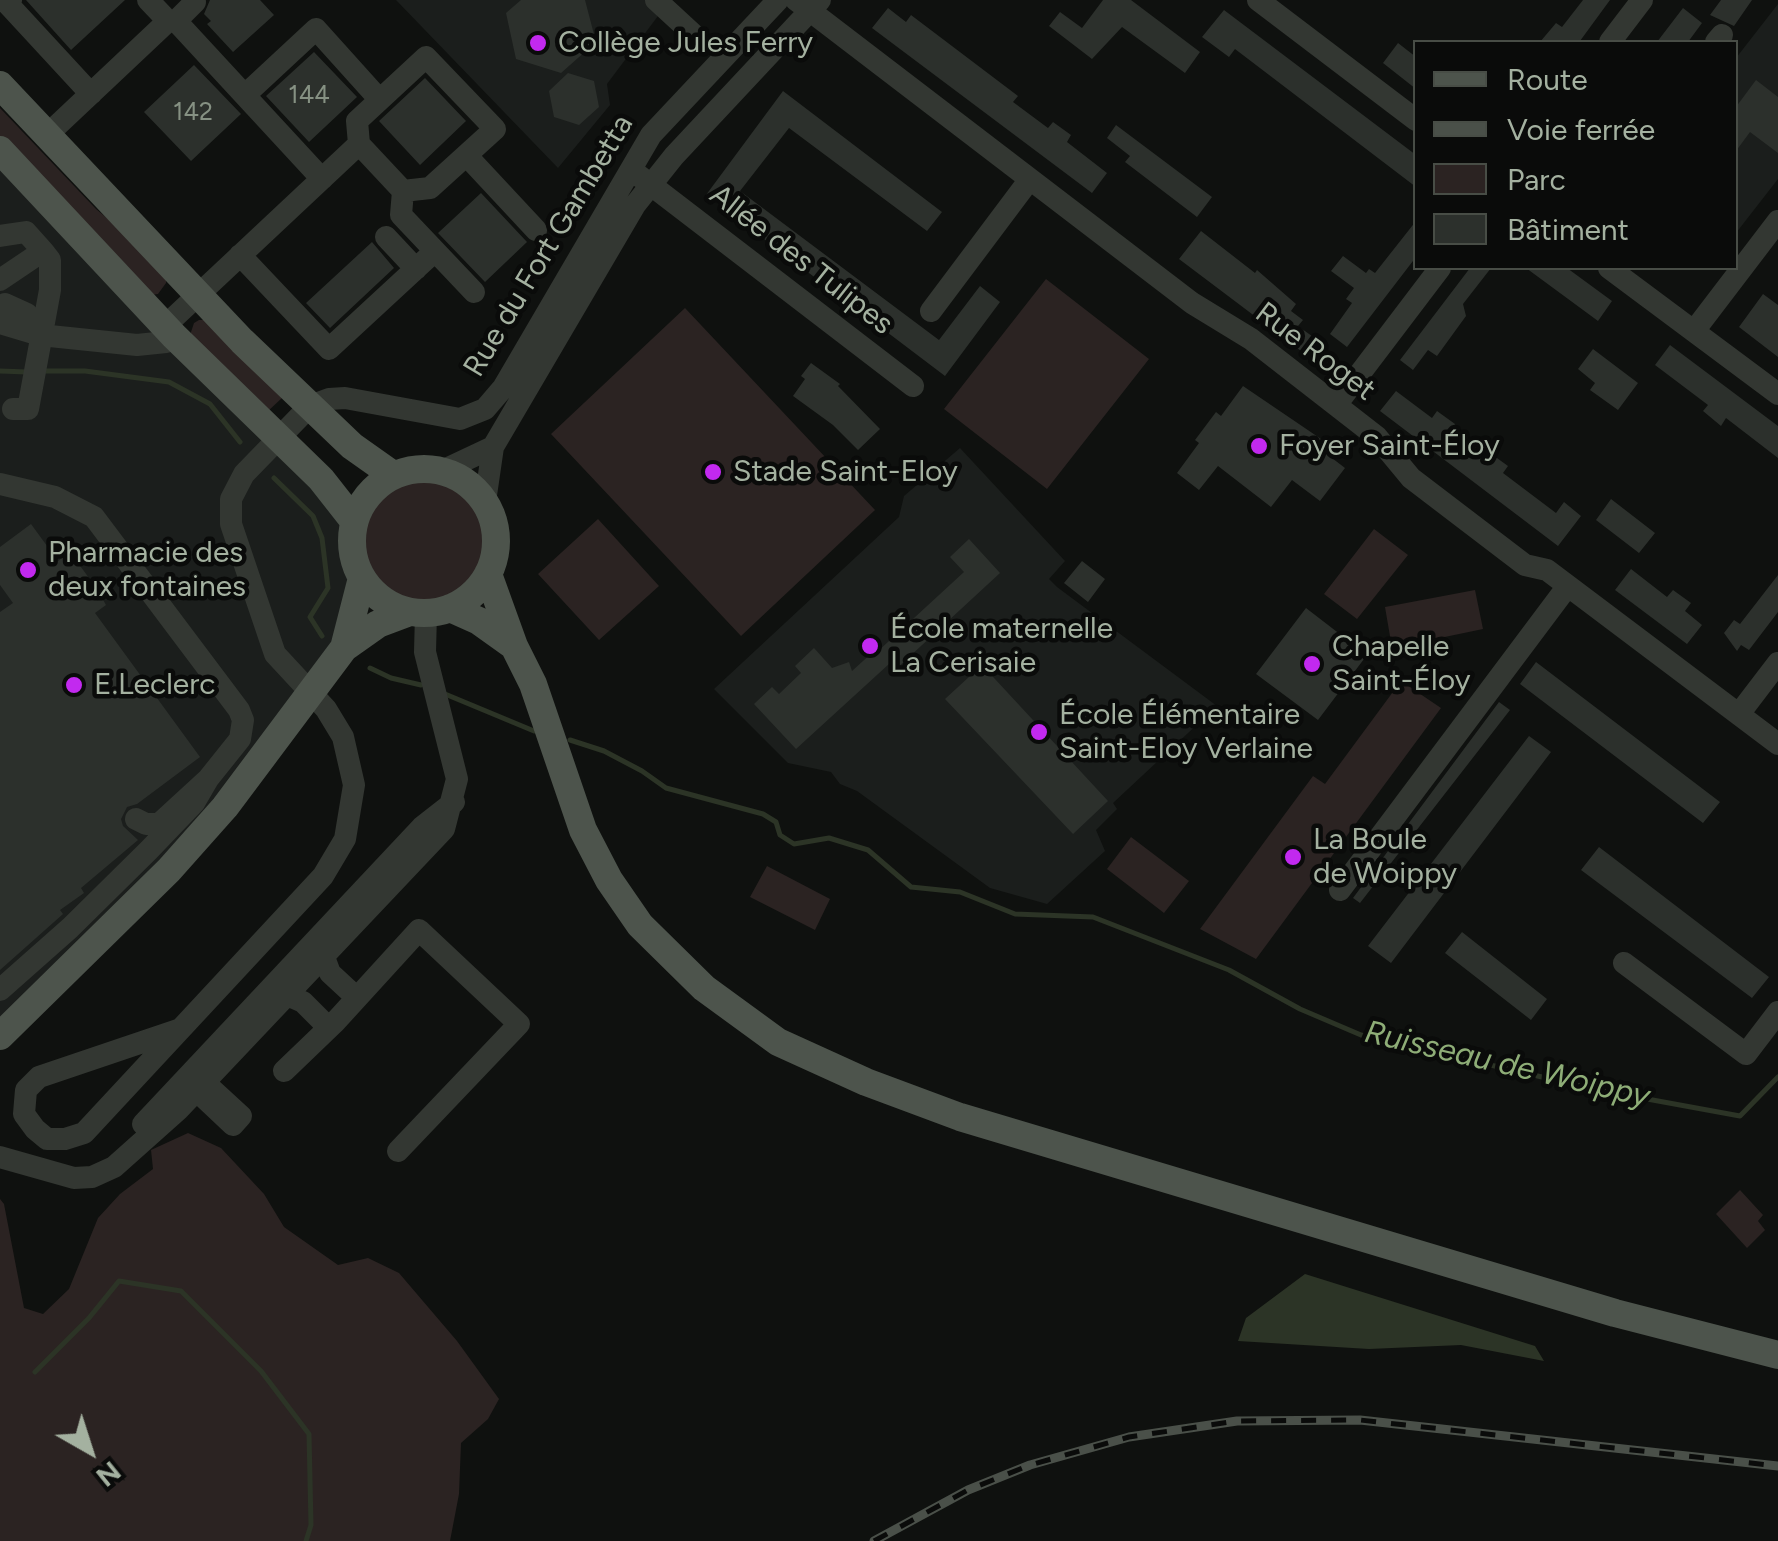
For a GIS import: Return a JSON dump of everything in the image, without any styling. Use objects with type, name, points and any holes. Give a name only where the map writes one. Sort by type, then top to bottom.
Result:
[{"type":"main road","points":[[0,85],[198,295],[352,446],[393,475]]},
{"type":"main road","points":[[0,150],[169,330],[321,479],[354,521]]},
{"type":"main road","points":[[344,648],[378,624],[429,611],[466,600],[488,574],[496,538],[485,502],[459,478],[442,471],[418,469],[393,475],[361,505],[354,521],[352,552],[362,578],[382,600],[429,611],[480,621],[514,646]]},
{"type":"main road","points":[[488,574],[514,646],[533,684],[583,830],[608,880],[640,925],[704,988],[778,1042],[866,1082],[960,1117],[1615,1314],[1778,1355]]},
{"type":"main road","points":[[0,1036],[169,870],[225,807],[344,648],[362,578]]},
{"type":"street","points":[[11,0],[7,3],[91,94]]},
{"type":"street","points":[[148,0],[245,95],[322,179]]},
{"type":"street","points":[[656,0],[693,34]]},
{"type":"street","name":"Rue du Fort Gambetta","points":[[310,406],[345,398],[460,419],[485,410],[503,388],[651,135],[778,0]]},
{"type":"street","points":[[1258,0],[1413,118]]},
{"type":"street","points":[[1612,40],[1642,0]]},
{"type":"street","points":[[47,135],[195,2]]},
{"type":"street","name":"Rue du Fort Gambetta","points":[[485,502],[493,447],[651,183],[808,4]]},
{"type":"street","name":"Rue Roget","points":[[808,4],[1192,303],[1251,339],[1377,437],[1411,478],[1525,564],[1547,570],[1778,744]]},
{"type":"street","points":[[245,95],[316,29],[379,100]]},
{"type":"street","points":[[403,191],[430,188],[496,129],[426,57],[357,120],[359,144],[403,191],[401,215],[474,292]]},
{"type":"street","points":[[0,323],[40,340],[137,345],[166,342],[169,330],[198,295],[359,144]]},
{"type":"street","points":[[467,156],[536,230]]},
{"type":"street","name":"Allée des Tulipes","points":[[630,168],[913,386]]},
{"type":"street","points":[[931,311],[1030,179]]},
{"type":"street","points":[[1694,331],[1778,221]]},
{"type":"street","points":[[0,236],[26,232],[50,260],[50,290],[40,340],[21,403]]},
{"type":"street","points":[[386,238],[416,269]]},
{"type":"street","points":[[0,280],[43,251]]},
{"type":"street","points":[[240,255],[329,348],[435,251]]},
{"type":"street","points":[[1336,405],[1438,270]]},
{"type":"street","points":[[1612,270],[1778,394]]},
{"type":"street","points":[[0,306],[6,304],[27,314],[40,340]]},
{"type":"street","points":[[178,1030],[40,1077],[26,1090],[24,1114],[34,1130],[47,1139],[84,1133],[322,876],[346,839],[354,784],[343,738],[326,709],[274,654],[231,524],[231,499],[244,474],[310,406]]},
{"type":"street","points":[[442,471],[493,447]]},
{"type":"street","points":[[0,484],[55,497],[94,516],[244,720],[240,738],[194,803],[70,928],[0,990]]},
{"type":"street","points":[[1340,890],[1567,587]]},
{"type":"street","points":[[0,1158],[74,1178],[92,1177],[114,1167],[200,1086],[444,829],[457,779],[424,652],[429,611]]},
{"type":"street","points":[[1739,714],[1778,663]]},
{"type":"street","points":[[136,819],[160,824],[208,779]]},
{"type":"street","points":[[92,1177],[422,827],[454,802]]},
{"type":"street","points":[[291,1064],[419,930],[519,1024],[398,1151]]},
{"type":"street","points":[[324,957],[330,973],[357,998]]},
{"type":"street","points":[[1624,963],[1746,1054],[1778,1012]]},
{"type":"street","points":[[287,995],[303,1002],[328,1027]]},
{"type":"street","points":[[200,1086],[237,1120]]},
{"type":"shaded area","name":"Collège Jules Ferry","points":[[396,0],[670,0],[607,84],[610,105],[558,168]]},
{"type":"shaded area","points":[[1778,4],[1778,179],[1738,230],[1738,55]]},
{"type":"shaded area","points":[[0,150],[354,521],[352,551],[362,578],[312,695],[0,1036]]},
{"type":"shaded area","points":[[960,448],[1065,561],[1049,579],[1217,706],[1113,803],[1117,809],[1096,830],[1105,851],[1047,904],[990,888],[857,791],[840,784],[831,772],[788,763],[714,689],[899,517],[904,496]]},
{"type":"shaded area","points":[[1305,1274],[1535,1346],[1544,1361],[1461,1345],[1369,1349],[1238,1341],[1246,1318]]},
{"type":"green space","points":[[0,108],[166,276],[158,294],[151,295],[0,137]]},
{"type":"green space","points":[[1046,279],[1149,359],[1047,489],[944,409]]},
{"type":"green space","name":"Stade Saint-Eloy","points":[[685,308],[875,510],[741,636],[551,434]]},
{"type":"green space","points":[[199,320],[206,320],[283,397],[266,413],[190,335]]},
{"type":"green space","points":[[424,480],[447,484],[467,497],[480,517],[484,540],[480,563],[467,583],[447,596],[424,600],[401,596],[381,583],[368,563],[364,540],[368,517],[381,497],[401,484]]},
{"type":"green space","points":[[598,519],[659,586],[599,640],[538,574]]},
{"type":"green space","points":[[1374,529],[1408,555],[1357,619],[1324,594]]},
{"type":"green space","points":[[1475,590],[1483,629],[1392,648],[1385,607]]},
{"type":"green space","name":"La Boule de Woippy","points":[[1401,681],[1441,708],[1256,959],[1200,929],[1313,776],[1325,784]]},
{"type":"green space","points":[[1131,837],[1189,881],[1164,913],[1107,869]]},
{"type":"green space","points":[[767,866],[830,899],[815,930],[750,897]]},
{"type":"green space","points":[[188,1133],[221,1148],[264,1194],[284,1227],[338,1265],[368,1258],[399,1273],[457,1341],[499,1399],[488,1419],[461,1443],[459,1494],[450,1541],[0,1541],[0,1199],[24,1308],[43,1314],[69,1289],[98,1218],[120,1194],[153,1169],[151,1150]]},
{"type":"green space","points":[[1740,1190],[1763,1215],[1758,1221],[1765,1230],[1747,1248],[1716,1214]]},
{"type":"building","points":[[26,0],[125,0],[71,50]]},
{"type":"building","points":[[210,0],[260,0],[274,15],[233,52],[207,24],[211,21],[204,14]]},
{"type":"building","points":[[521,0],[585,0],[596,42],[561,73],[516,59],[506,13]]},
{"type":"building","points":[[1103,0],[1131,0],[1200,52],[1185,73],[1122,27],[1092,59],[1049,26],[1060,12],[1082,28]]},
{"type":"building","points":[[1583,0],[1610,0],[1581,40],[1542,40],[1556,23],[1562,27]]},
{"type":"building","points":[[1721,0],[1752,0],[1734,26],[1710,15]]},
{"type":"building","points":[[888,8],[906,22],[911,15],[1018,96],[1013,102],[1048,128],[1053,122],[1071,135],[1067,142],[1107,173],[1092,193],[872,28]]},
{"type":"building","points":[[1683,8],[1702,23],[1689,40],[1659,40]]},
{"type":"building","points":[[1224,10],[1413,153],[1413,185],[1235,49],[1229,57],[1202,37]]},
{"type":"building","points":[[1398,43],[1413,55],[1413,87],[1383,63]]},
{"type":"building","points":[[314,52],[357,97],[309,142],[266,96]]},
{"type":"building","points":[[194,65],[241,114],[191,161],[144,112]]},
{"type":"building","points":[[568,73],[594,81],[599,107],[579,125],[554,117],[549,91]]},
{"type":"building","points":[[425,78],[466,121],[420,165],[379,121]]},
{"type":"building","points":[[1756,80],[1778,97],[1778,153],[1750,132],[1738,148],[1738,104]]},
{"type":"building","points":[[783,91],[942,212],[927,231],[789,128],[740,191],[939,340],[980,286],[1000,302],[945,376],[706,195]]},
{"type":"building","points":[[1116,125],[1212,197],[1197,217],[1125,162],[1130,156],[1107,138]]},
{"type":"building","points":[[481,193],[527,242],[485,282],[438,233]]},
{"type":"building","points":[[1413,225],[1413,261],[1347,347],[1330,334],[1352,303],[1346,299],[1354,288],[1331,271],[1343,256],[1366,273],[1369,269],[1375,273]]},
{"type":"building","points":[[1201,231],[1255,273],[1257,270],[1296,304],[1291,311],[1303,320],[1298,326],[1316,339],[1305,354],[1179,259]]},
{"type":"building","points":[[372,242],[394,268],[330,328],[306,303]]},
{"type":"building","points":[[1468,270],[1489,270],[1463,304],[1466,316],[1437,356],[1428,350],[1413,370],[1400,360]]},
{"type":"building","points":[[1529,270],[1570,270],[1612,301],[1598,321]]},
{"type":"building","points":[[1763,294],[1778,305],[1778,357],[1739,327]]},
{"type":"building","points":[[1670,345],[1778,426],[1778,458],[1726,418],[1721,426],[1703,411],[1708,405],[1655,365]]},
{"type":"building","points":[[1593,349],[1638,383],[1618,410],[1590,390],[1595,383],[1578,369]]},
{"type":"building","points":[[811,363],[840,384],[880,429],[858,450],[833,425],[793,396]]},
{"type":"building","name":"Foyer Saint-Éloy","points":[[1243,386],[1324,441],[1319,448],[1345,468],[1320,501],[1292,480],[1271,507],[1218,466],[1199,490],[1177,473],[1216,412],[1221,416]]},
{"type":"building","points":[[1396,391],[1432,418],[1437,411],[1455,424],[1450,432],[1485,460],[1490,453],[1508,466],[1503,473],[1556,513],[1564,502],[1581,516],[1558,546],[1380,411]]},
{"type":"building","points":[[1611,499],[1655,533],[1639,553],[1596,520]]},
{"type":"building","name":"E.Leclerc","points":[[31,524],[58,561],[70,552],[97,589],[106,605],[95,613],[200,757],[137,804],[127,807],[121,819],[123,826],[138,840],[81,888],[84,893],[60,910],[63,914],[0,970],[0,612],[13,603],[0,585],[0,547]]},
{"type":"building","points":[[969,539],[1000,573],[895,670],[889,664],[796,749],[754,704],[772,687],[779,694],[801,673],[795,666],[814,648],[832,668],[849,662],[852,671],[876,653],[964,572],[950,557]]},
{"type":"building","points":[[1082,561],[1105,579],[1088,602],[1064,583]]},
{"type":"building","points":[[1631,569],[1667,597],[1673,590],[1691,603],[1685,611],[1702,625],[1687,644],[1615,590]]},
{"type":"building","points":[[1778,575],[1778,612],[1749,650],[1741,645],[1737,651],[1724,633],[1734,620],[1740,624]]},
{"type":"building","name":"Chapelle Saint-Éloy","points":[[1306,608],[1367,655],[1318,720],[1256,674]]},
{"type":"building","points":[[1536,662],[1720,802],[1703,823],[1520,684]]},
{"type":"building","points":[[982,665],[1108,801],[1073,834],[945,699]]},
{"type":"building","points":[[1499,702],[1510,710],[1360,903],[1353,898]]},
{"type":"building","points":[[1529,736],[1551,752],[1391,963],[1368,946]]},
{"type":"building","points":[[1599,847],[1769,977],[1752,998],[1581,870]]},
{"type":"building","points":[[1462,932],[1547,999],[1531,1020],[1445,953]]},
{"type":"waterway","name":"Ruisseau de Woippy","points":[[0,371],[27,372]]},
{"type":"waterway","name":"Ruisseau de Woippy","points":[[43,371],[85,371],[169,382],[210,404],[240,442]]},
{"type":"waterway","name":"Ruisseau de Woippy","points":[[274,478],[313,516],[322,538],[328,588],[310,617],[322,636]]},
{"type":"waterway","name":"Ruisseau de Woippy","points":[[370,668],[421,685]]},
{"type":"waterway","name":"Ruisseau de Woippy","points":[[445,694],[534,731]]},
{"type":"waterway","name":"Ruisseau de Woippy","points":[[570,740],[604,751],[666,788],[763,814],[776,822],[780,835],[794,844],[829,838],[868,850],[911,887],[960,892],[1015,914],[1093,917],[1229,970],[1300,1009],[1361,1035],[1598,1090],[1740,1116],[1778,1077]]},
{"type":"waterway","points":[[35,1372],[89,1318],[119,1281],[181,1291],[261,1371],[309,1434],[311,1525],[306,1541]]},
{"type":"railway","points":[[874,1541],[968,1490],[1030,1465],[1129,1437],[1237,1421],[1360,1420],[1778,1466]]},
{"type":"place","name":"Collège Jules Ferry","points":[[538,43]]},
{"type":"place","name":"Foyer Saint-Éloy","points":[[1259,446]]},
{"type":"place","name":"Stade Saint-Eloy","points":[[713,472]]},
{"type":"place","name":"Pharmacie des deux fontaines","points":[[28,570]]},
{"type":"place","name":"École maternelle La Cerisaie","points":[[870,646]]},
{"type":"place","name":"Chapelle Saint-Éloy","points":[[1312,664]]},
{"type":"place","name":"E.Leclerc","points":[[74,685]]},
{"type":"place","name":"École Élémentaire Saint-Eloy Verlaine","points":[[1039,732]]},
{"type":"place","name":"La Boule de Woippy","points":[[1293,857]]}]
